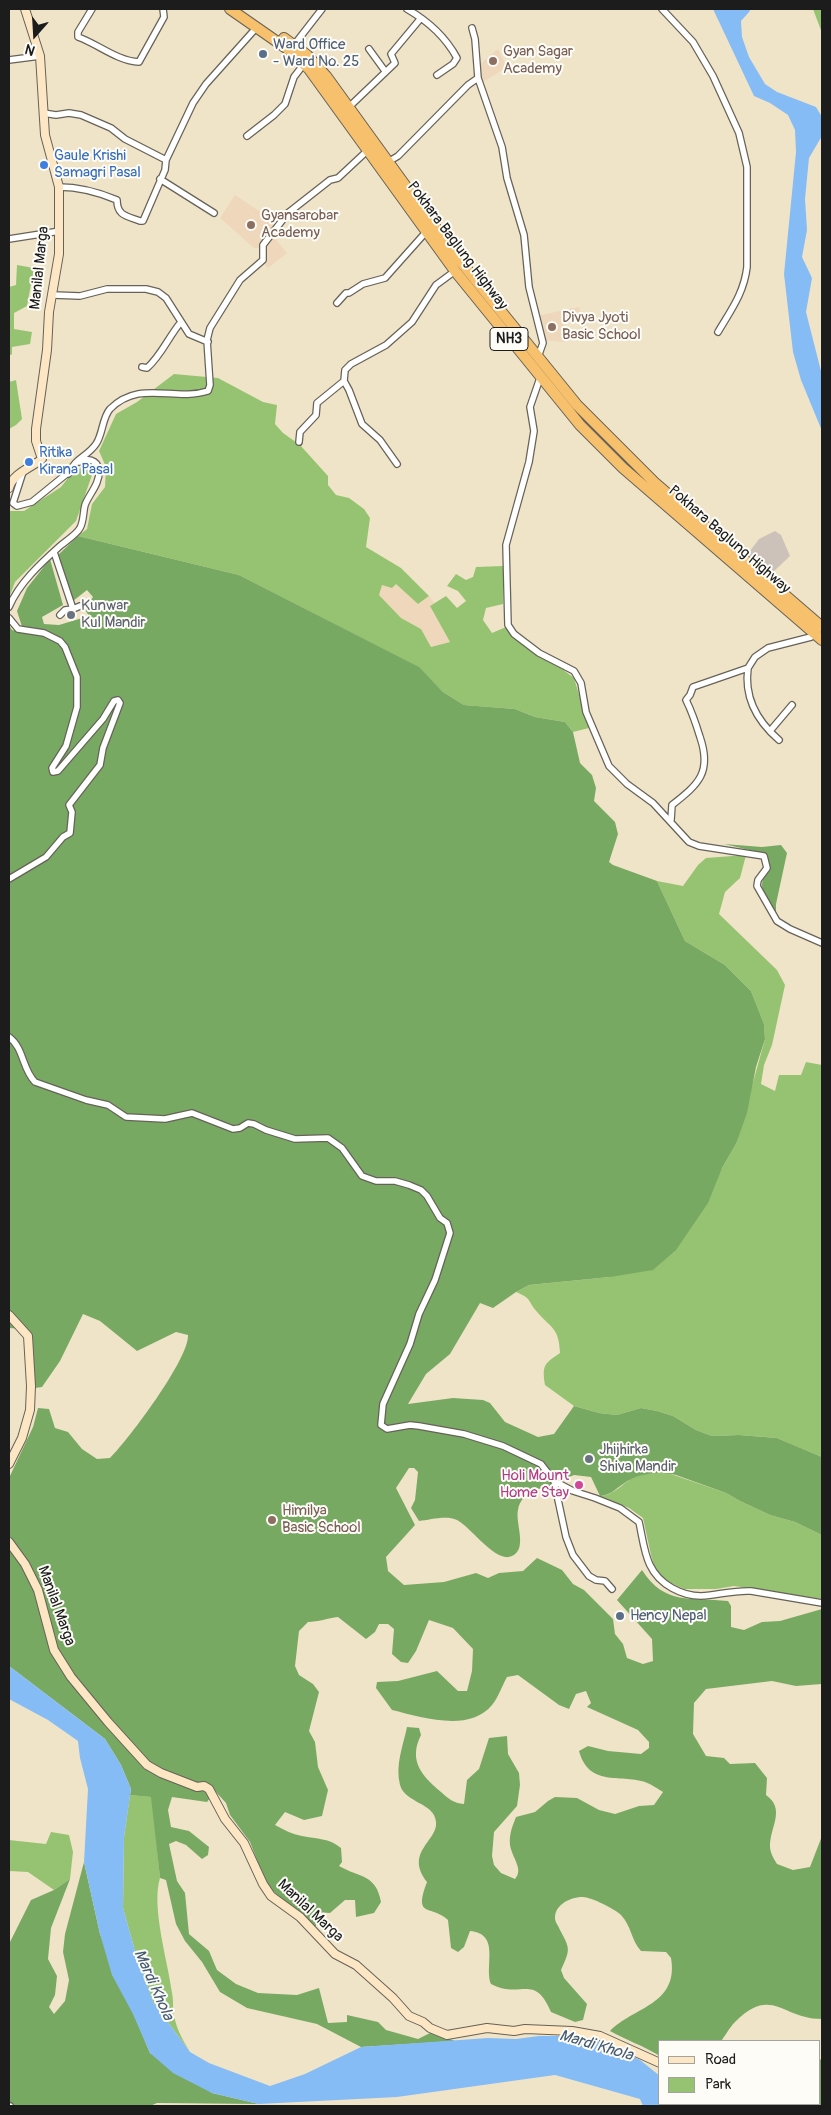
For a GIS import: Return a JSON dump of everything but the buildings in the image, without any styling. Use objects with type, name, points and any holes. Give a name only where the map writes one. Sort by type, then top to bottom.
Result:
[{"type":"highway","name":"Pokhara Baglung Highway","points":[[230,9],[289,50],[304,64],[455,271],[580,425],[610,456],[820,633]]},
{"type":"highway","name":"Pokhara Baglung Highway","points":[[242,9],[294,45],[319,67],[457,257],[577,405],[638,468],[820,633]]},
{"type":"highway","points":[[444,255],[457,257]]},
{"type":"street","name":"Manilal Marga","points":[[9,488],[10,483],[22,472],[42,459],[36,441],[36,429],[47,350],[49,312],[59,254],[60,231],[59,187],[47,147],[40,56],[25,9]]},
{"type":"street","points":[[92,9],[78,32],[78,37],[91,41],[127,61],[140,62],[164,17],[164,9]]},
{"type":"street","points":[[294,45],[322,9]]},
{"type":"street","points":[[408,9],[443,37],[457,58],[453,64],[437,75]]},
{"type":"street","points":[[662,9],[692,42],[712,76],[734,118],[747,167],[747,267],[745,282],[718,332]]},
{"type":"street","points":[[349,107],[395,63],[391,54],[421,18]]},
{"type":"street","points":[[59,187],[79,188],[105,195],[117,200],[116,208],[119,212],[140,222],[145,218],[165,170],[166,160],[193,103],[206,84],[257,27]]},
{"type":"street","points":[[472,28],[475,38],[478,78],[502,147],[507,178],[524,235],[529,287],[543,343],[537,358]]},
{"type":"street","points":[[370,50],[385,71]]},
{"type":"street","points":[[9,60],[40,56]]},
{"type":"street","points":[[247,136],[285,104],[294,77],[304,64]]},
{"type":"street","points":[[388,162],[398,156],[468,85],[478,78]]},
{"type":"street","points":[[43,113],[81,115],[112,128],[125,139],[166,160]]},
{"type":"street","points":[[68,474],[77,460],[96,446],[109,410],[133,394],[158,391],[193,395],[208,391],[210,385],[208,342],[210,328],[240,280],[263,260],[263,245],[288,213],[330,180],[338,178],[368,150]]},
{"type":"street","points":[[160,179],[214,213]]},
{"type":"street","points":[[9,238],[60,231]]},
{"type":"street","points":[[337,303],[346,293],[350,293],[363,284],[385,278],[426,232]]},
{"type":"street","points":[[397,464],[380,440],[362,424],[344,381],[345,370],[351,364],[386,345],[412,322],[436,285],[455,271]]},
{"type":"street","points":[[53,295],[80,296],[106,289],[146,288],[163,295],[189,334],[208,342]]},
{"type":"street","points":[[142,367],[147,368],[153,363],[181,322]]},
{"type":"street","points":[[540,378],[530,407],[534,431],[529,462],[506,545],[508,625],[514,634],[539,652],[574,671],[581,683],[586,712],[609,766],[627,784],[652,802],[689,842],[699,846],[764,856],[767,868],[758,880],[757,886],[777,921],[822,942]]},
{"type":"street","points":[[299,442],[300,432],[316,415],[317,403],[344,381]]},
{"type":"street","points":[[9,607],[12,599],[30,576],[80,528],[85,506],[92,494],[99,471],[97,464],[92,460],[84,459],[32,502],[16,506],[14,497],[22,472]]},
{"type":"street","points":[[54,552],[76,608],[65,610],[60,615]]},
{"type":"street","points":[[9,618],[9,621],[18,629],[44,633],[60,641],[65,647],[77,677],[76,707],[66,746],[52,768],[53,772],[58,771],[103,719],[114,701],[118,700],[120,703],[103,748],[100,765],[69,805],[72,812],[70,833],[63,837],[46,857],[9,879]]},
{"type":"street","points":[[671,821],[672,805],[700,780],[705,763],[704,747],[686,700],[693,687],[748,668],[762,651],[820,633]]},
{"type":"street","points":[[748,668],[746,682],[749,700],[763,724],[779,740]]},
{"type":"street","points":[[770,731],[792,705]]},
{"type":"street","points":[[9,1037],[17,1045],[30,1076],[35,1082],[108,1106],[126,1117],[165,1120],[192,1113],[233,1129],[240,1128],[248,1123],[295,1139],[328,1138],[342,1148],[362,1176],[376,1181],[395,1181],[421,1190],[427,1196],[440,1218],[447,1223],[450,1233],[435,1280],[419,1314],[410,1344],[384,1404],[381,1425],[387,1429],[410,1425],[419,1426],[464,1434],[502,1446],[541,1464],[554,1481],[572,1492],[595,1498],[620,1508],[639,1522],[645,1552],[654,1575],[679,1592],[700,1596],[751,1591],[822,1603]]},
{"type":"street","points":[[9,1315],[28,1336],[31,1386],[30,1410],[22,1438],[9,1464]]},
{"type":"street","points":[[554,1481],[566,1537],[573,1555],[589,1576],[596,1580],[605,1581],[612,1589]]},
{"type":"street","name":"Manilal Marga","points":[[9,1542],[26,1564],[38,1590],[54,1650],[71,1677],[108,1722],[147,1765],[197,1788],[204,1786],[209,1789],[225,1819],[244,1843],[262,1884],[271,1896],[300,1917],[335,1954],[356,1965],[393,1998],[409,2016],[447,2035],[487,2028],[514,2031],[525,2029],[572,2031],[600,2036],[658,2062]]},
{"type":"shaded area","points":[[498,49],[507,67],[483,82],[478,66]]},
{"type":"shaded area","name":"Gyansarobar Academy","points":[[235,195],[274,221],[272,229],[259,248],[254,248],[220,218]]},
{"type":"shaded area","points":[[273,236],[287,253],[268,268],[264,263],[266,258],[265,246]]},
{"type":"shaded area","name":"Divya Jyoti Basic School","points":[[579,307],[581,315],[568,319],[568,322],[564,324],[564,342],[544,340],[537,316]]},
{"type":"shaded area","points":[[775,531],[781,535],[790,556],[770,575],[747,555],[759,539]]},
{"type":"shaded area","points":[[382,584],[396,584],[418,604],[429,596],[434,603],[430,606],[450,642],[431,647],[421,629],[401,618],[379,595]]},
{"type":"green space","points":[[813,9],[822,10],[822,33]]},
{"type":"green space","points":[[17,265],[34,268],[27,306],[14,313],[14,329],[32,332],[30,344],[12,347],[12,354],[9,356],[9,287],[16,285]]},
{"type":"green space","points":[[174,374],[218,378],[263,402],[277,405],[275,424],[283,433],[300,445],[328,476],[328,485],[336,495],[349,498],[364,509],[370,518],[366,547],[401,568],[429,596],[418,604],[396,584],[392,588],[382,585],[379,595],[401,618],[421,629],[431,647],[450,642],[430,606],[446,596],[457,608],[466,601],[458,591],[447,586],[456,574],[466,580],[473,577],[476,567],[503,566],[503,604],[486,608],[483,620],[492,633],[506,627],[516,639],[537,656],[562,669],[574,678],[589,728],[573,732],[565,722],[535,717],[515,709],[464,705],[443,692],[418,667],[239,575],[78,536],[87,529],[92,504],[105,487],[106,467],[99,451],[116,414],[137,402]]},
{"type":"green space","points":[[16,380],[22,419],[9,429],[9,382]]},
{"type":"green space","points":[[88,464],[93,472],[76,521],[15,582],[9,598],[9,511],[24,511],[61,487],[72,473]]},
{"type":"green space","points":[[78,536],[239,575],[419,667],[443,692],[464,705],[515,709],[535,717],[565,722],[573,732],[580,763],[592,775],[596,788],[594,801],[615,822],[618,834],[609,862],[657,881],[685,941],[725,965],[751,991],[764,1024],[765,1039],[756,1067],[747,1113],[736,1144],[722,1168],[708,1203],[676,1250],[653,1270],[610,1277],[529,1285],[493,1308],[480,1303],[450,1354],[426,1374],[408,1404],[453,1398],[483,1400],[490,1403],[505,1422],[538,1437],[554,1434],[574,1406],[599,1413],[617,1415],[641,1408],[673,1416],[696,1430],[712,1436],[739,1435],[777,1438],[822,1457],[822,1535],[795,1522],[770,1515],[726,1493],[676,1475],[656,1473],[642,1475],[629,1480],[610,1493],[600,1496],[591,1477],[574,1475],[564,1479],[560,1491],[532,1488],[525,1496],[518,1510],[519,1548],[517,1553],[506,1557],[491,1550],[457,1520],[443,1518],[419,1521],[411,1508],[415,1500],[418,1472],[414,1468],[409,1468],[396,1488],[415,1525],[386,1557],[388,1571],[404,1585],[444,1582],[476,1573],[488,1578],[499,1573],[523,1571],[537,1558],[562,1570],[573,1584],[584,1590],[613,1619],[615,1634],[623,1644],[627,1658],[643,1664],[653,1661],[652,1639],[617,1600],[642,1570],[651,1582],[670,1595],[691,1599],[728,1601],[731,1606],[731,1627],[744,1630],[762,1622],[780,1621],[822,1609],[822,1684],[796,1686],[772,1681],[706,1689],[694,1703],[693,1734],[706,1756],[724,1758],[730,1764],[755,1763],[767,1778],[766,1795],[772,1800],[776,1812],[770,1846],[771,1853],[777,1864],[793,1870],[810,1867],[822,1836],[822,2019],[808,2018],[768,2005],[759,2006],[748,2011],[735,2022],[722,2040],[658,2040],[658,2055],[610,2031],[661,1995],[668,1986],[672,1974],[671,1958],[666,1952],[641,1951],[621,1915],[603,1904],[583,1897],[564,1902],[558,1909],[555,1918],[568,1949],[561,1970],[564,1978],[587,2004],[583,2020],[575,2022],[551,2012],[539,1993],[532,1990],[511,1990],[491,1984],[489,1977],[490,1952],[485,1938],[480,1933],[470,1931],[464,1947],[458,1952],[451,1948],[448,1920],[423,1906],[423,1894],[427,1882],[421,1872],[420,1855],[435,1829],[436,1822],[431,1811],[408,1796],[400,1785],[398,1770],[407,1727],[419,1728],[421,1735],[416,1753],[419,1767],[423,1774],[449,1799],[464,1804],[467,1780],[479,1769],[489,1738],[507,1736],[508,1754],[519,1773],[520,1785],[517,1806],[494,1832],[492,1856],[494,1865],[501,1873],[515,1879],[518,1867],[511,1850],[510,1841],[516,1817],[535,1812],[555,1797],[577,1798],[599,1810],[615,1814],[639,1806],[654,1805],[663,1792],[645,1782],[597,1775],[584,1762],[579,1751],[588,1746],[608,1751],[641,1754],[649,1748],[649,1742],[638,1730],[587,1707],[591,1703],[586,1691],[576,1694],[569,1709],[559,1705],[518,1675],[507,1677],[492,1705],[482,1714],[471,1719],[444,1721],[392,1710],[376,1688],[377,1682],[398,1681],[437,1671],[458,1691],[467,1691],[472,1671],[473,1649],[453,1628],[429,1620],[416,1651],[408,1663],[401,1662],[392,1654],[394,1629],[388,1624],[379,1624],[375,1632],[366,1639],[338,1617],[308,1622],[299,1631],[295,1666],[299,1675],[313,1684],[319,1692],[309,1731],[315,1742],[318,1767],[328,1790],[322,1816],[304,1820],[285,1812],[275,1825],[295,1834],[327,1841],[341,1848],[342,1862],[339,1866],[371,1881],[379,1893],[381,1902],[374,1913],[356,1917],[355,1900],[345,1900],[330,1913],[316,1912],[316,1930],[305,1918],[267,1886],[250,1842],[230,1815],[226,1803],[215,1791],[207,1802],[172,1797],[168,1810],[171,1827],[189,1831],[209,1847],[208,1855],[202,1859],[186,1845],[176,1841],[169,1844],[177,1881],[185,1893],[189,1934],[209,1951],[217,1970],[236,1984],[258,1993],[297,1995],[319,1988],[328,2023],[347,2022],[347,2015],[378,2022],[386,2030],[418,2039],[432,2032],[455,2041],[361,2047],[317,2024],[247,2008],[220,1992],[202,1962],[185,1941],[176,1924],[166,1880],[160,1878],[151,1797],[130,1795],[131,1789],[121,1765],[105,1739],[9,1666],[9,1478],[33,1427],[38,1408],[49,1409],[55,1428],[68,1432],[82,1449],[97,1459],[110,1458],[143,1417],[169,1379],[186,1346],[188,1335],[176,1332],[137,1351],[100,1321],[83,1314],[60,1361],[42,1387],[35,1388],[31,1334],[23,1329],[9,1328],[9,625],[12,630],[24,633],[17,611],[27,588],[50,559],[63,605],[42,617],[44,624],[59,625],[89,616],[84,608],[93,597],[87,590],[73,601],[57,556]]},
{"type":"green space","points":[[724,844],[762,847],[781,845],[787,853],[776,904],[776,915],[762,888],[762,882],[768,871],[762,853]]},
{"type":"green space","points":[[746,855],[740,878],[725,892],[719,914],[777,970],[785,985],[772,1045],[764,1065],[761,1084],[775,1091],[779,1075],[801,1075],[806,1062],[822,1065],[822,1457],[777,1438],[739,1435],[712,1436],[696,1430],[673,1416],[657,1411],[641,1408],[617,1415],[599,1413],[574,1406],[545,1385],[545,1366],[560,1353],[556,1334],[528,1299],[516,1292],[529,1285],[610,1277],[722,1168],[736,1144],[765,1039],[764,1024],[751,991],[725,965],[685,941],[657,881],[683,886],[698,865],[706,858]]},
{"type":"green space","points":[[668,1473],[726,1493],[770,1515],[795,1522],[822,1535],[822,1599],[734,1586],[716,1589],[684,1589],[671,1583],[656,1572],[643,1518],[629,1508],[600,1496],[614,1491],[639,1475]]},
{"type":"green space","points":[[130,1795],[152,1797],[160,1878],[158,1904],[161,1935],[173,1996],[174,2017],[179,2033],[190,2052],[153,2002],[135,1951],[123,1908],[124,1837]]},
{"type":"green space","points":[[51,1832],[69,1835],[73,1852],[70,1879],[54,1890],[28,1872],[9,1871],[9,1840],[46,1844]]},
{"type":"green space","points":[[84,1862],[100,1934],[150,2053],[212,2093],[259,2104],[157,2103],[150,2106],[12,2106],[9,2104],[9,1944],[31,1900],[54,1890],[70,1879],[51,1928],[48,1959],[57,1976],[55,1995],[49,2007],[54,2014],[65,2001],[69,1980],[63,1952],[65,1934]]},
{"type":"green space","points":[[821,2059],[822,2106],[721,2106],[821,2105]]},
{"type":"water","points":[[713,9],[749,9],[750,11],[741,21],[742,37],[749,57],[765,84],[777,92],[816,107],[822,117],[822,136],[809,158],[805,199],[807,230],[802,257],[812,278],[806,312],[822,375],[822,431],[801,380],[793,352],[784,274],[796,152],[795,130],[788,115],[770,103],[754,96]]},
{"type":"water","name":"Mardi Khola","points":[[9,1666],[105,1739],[121,1765],[131,1789],[124,1837],[123,1908],[135,1951],[153,2002],[190,2052],[209,2063],[270,2086],[305,2074],[361,2047],[488,2038],[516,2039],[539,2036],[579,2036],[601,2040],[640,2060],[658,2074],[658,2105],[678,2106],[643,2106],[640,2099],[555,2075],[397,2097],[259,2104],[212,2093],[173,2073],[150,2053],[133,2014],[112,1975],[100,1934],[84,1862],[88,1789],[80,1758],[78,1741],[48,1720],[9,1699]]},
{"type":"place","name":"Ward Office - Ward No. 25","points":[[263,54]]},
{"type":"place","name":"Gyan Sagar Academy","points":[[493,61]]},
{"type":"place","name":"Gaule Krishi Samagri Pasal","points":[[44,165]]},
{"type":"place","name":"Gyansarobar Academy","points":[[251,225]]},
{"type":"place","name":"Divya Jyoti Basic School","points":[[552,327]]},
{"type":"place","name":"Ritika Kirana Pasal","points":[[29,462]]},
{"type":"place","name":"Kunwar Kul Mandir","points":[[71,615]]},
{"type":"place","name":"Jhijhirka Shiva Mandir","points":[[589,1459]]},
{"type":"place","name":"Holi Mount Home Stay","points":[[579,1485]]},
{"type":"place","name":"Himilya Basic School","points":[[272,1520]]},
{"type":"place","name":"Hency Nepal","points":[[620,1616]]}]
